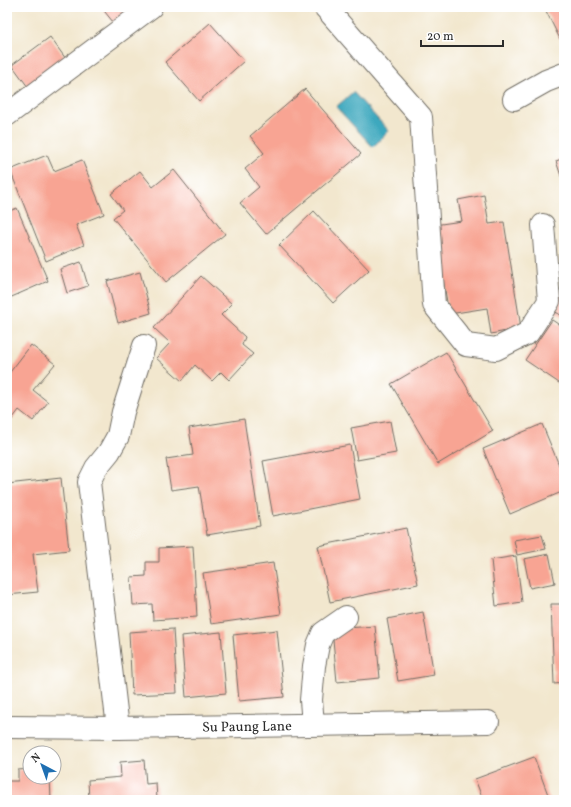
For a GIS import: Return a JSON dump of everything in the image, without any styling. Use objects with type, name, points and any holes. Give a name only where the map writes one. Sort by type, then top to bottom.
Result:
[{"type":"street","points":[[7,114],[151,7]]},
{"type":"street","points":[[325,7],[421,117],[434,305],[466,345],[496,350],[528,333],[550,301],[543,225]]},
{"type":"street","points":[[514,99],[546,81],[564,74]]},
{"type":"street","points":[[118,728],[89,482],[96,468],[109,452],[118,436],[123,412],[144,346]]},
{"type":"street","points":[[313,724],[311,700],[314,666],[318,645],[323,633],[346,616]]},
{"type":"street","name":"Su Paung Lane","points":[[7,727],[118,728],[488,722]]},
{"type":"water","points":[[353,92],[389,131],[373,147],[336,107]]},
{"type":"building","points":[[101,7],[133,7],[113,22]]},
{"type":"building","points":[[544,7],[564,7],[564,37],[560,39]]},
{"type":"building","points":[[210,23],[244,61],[199,101],[165,62]]},
{"type":"building","points":[[50,37],[66,59],[28,87],[12,65]]},
{"type":"building","points":[[305,89],[361,154],[266,234],[240,203],[259,187],[245,169],[264,153],[250,136]]},
{"type":"building","points":[[47,155],[54,171],[82,160],[104,214],[76,225],[84,245],[46,261],[10,170]]},
{"type":"building","points":[[564,158],[564,185],[556,161]]},
{"type":"building","points":[[174,170],[225,234],[166,282],[113,218],[123,210],[111,194],[140,171],[153,187]]},
{"type":"building","points":[[484,195],[489,224],[504,222],[521,328],[491,334],[487,308],[449,314],[434,225],[462,221],[458,200]]},
{"type":"building","points":[[17,208],[48,281],[7,299],[7,212]]},
{"type":"building","points":[[314,211],[369,270],[333,303],[279,245]]},
{"type":"building","points":[[81,262],[88,286],[67,293],[60,269]]},
{"type":"building","points":[[140,272],[151,313],[118,323],[107,281]]},
{"type":"building","points":[[201,276],[232,304],[221,315],[245,337],[242,345],[253,354],[229,380],[221,372],[212,381],[195,365],[182,381],[156,358],[170,343],[154,328]]},
{"type":"building","points":[[564,284],[564,317],[549,308]]},
{"type":"building","points":[[552,320],[564,328],[564,381],[562,385],[525,360]]},
{"type":"building","points":[[31,345],[55,364],[33,390],[48,402],[33,421],[19,410],[7,426],[7,376]]},
{"type":"building","points":[[446,352],[493,431],[438,464],[391,384]]},
{"type":"building","points":[[244,419],[260,526],[207,535],[199,486],[171,490],[166,459],[193,455],[189,428]]},
{"type":"building","points":[[390,421],[396,453],[357,460],[351,428]]},
{"type":"building","points":[[542,424],[564,477],[564,491],[510,514],[483,449]]},
{"type":"building","points":[[350,445],[360,499],[273,516],[263,461]]},
{"type":"building","points":[[61,478],[69,550],[33,554],[38,592],[7,595],[7,484]]},
{"type":"building","points":[[406,528],[418,584],[330,602],[318,546]]},
{"type":"building","points":[[542,535],[546,549],[517,555],[514,540]]},
{"type":"building","points":[[193,546],[197,617],[153,620],[152,604],[133,605],[131,577],[146,576],[146,562],[159,562],[159,548]]},
{"type":"building","points":[[549,554],[555,583],[530,588],[524,559]]},
{"type":"building","points":[[516,556],[522,602],[496,606],[491,560]]},
{"type":"building","points":[[273,563],[281,614],[211,624],[203,573]]},
{"type":"building","points":[[551,604],[564,604],[564,683],[554,684]]},
{"type":"building","points":[[423,612],[434,675],[398,681],[387,619]]},
{"type":"building","points":[[375,626],[380,678],[337,682],[332,629]]},
{"type":"building","points":[[173,629],[177,693],[132,695],[129,632]]},
{"type":"building","points":[[277,630],[284,697],[239,701],[233,635]]},
{"type":"building","points":[[221,632],[226,693],[186,697],[181,636]]},
{"type":"building","points":[[534,757],[550,800],[483,800],[475,779]]},
{"type":"building","points":[[144,760],[146,784],[156,783],[157,800],[89,800],[88,780],[121,777],[120,762]]},
{"type":"building","points":[[18,770],[22,770],[22,785],[50,785],[51,800],[7,800],[7,781],[18,781]]}]
